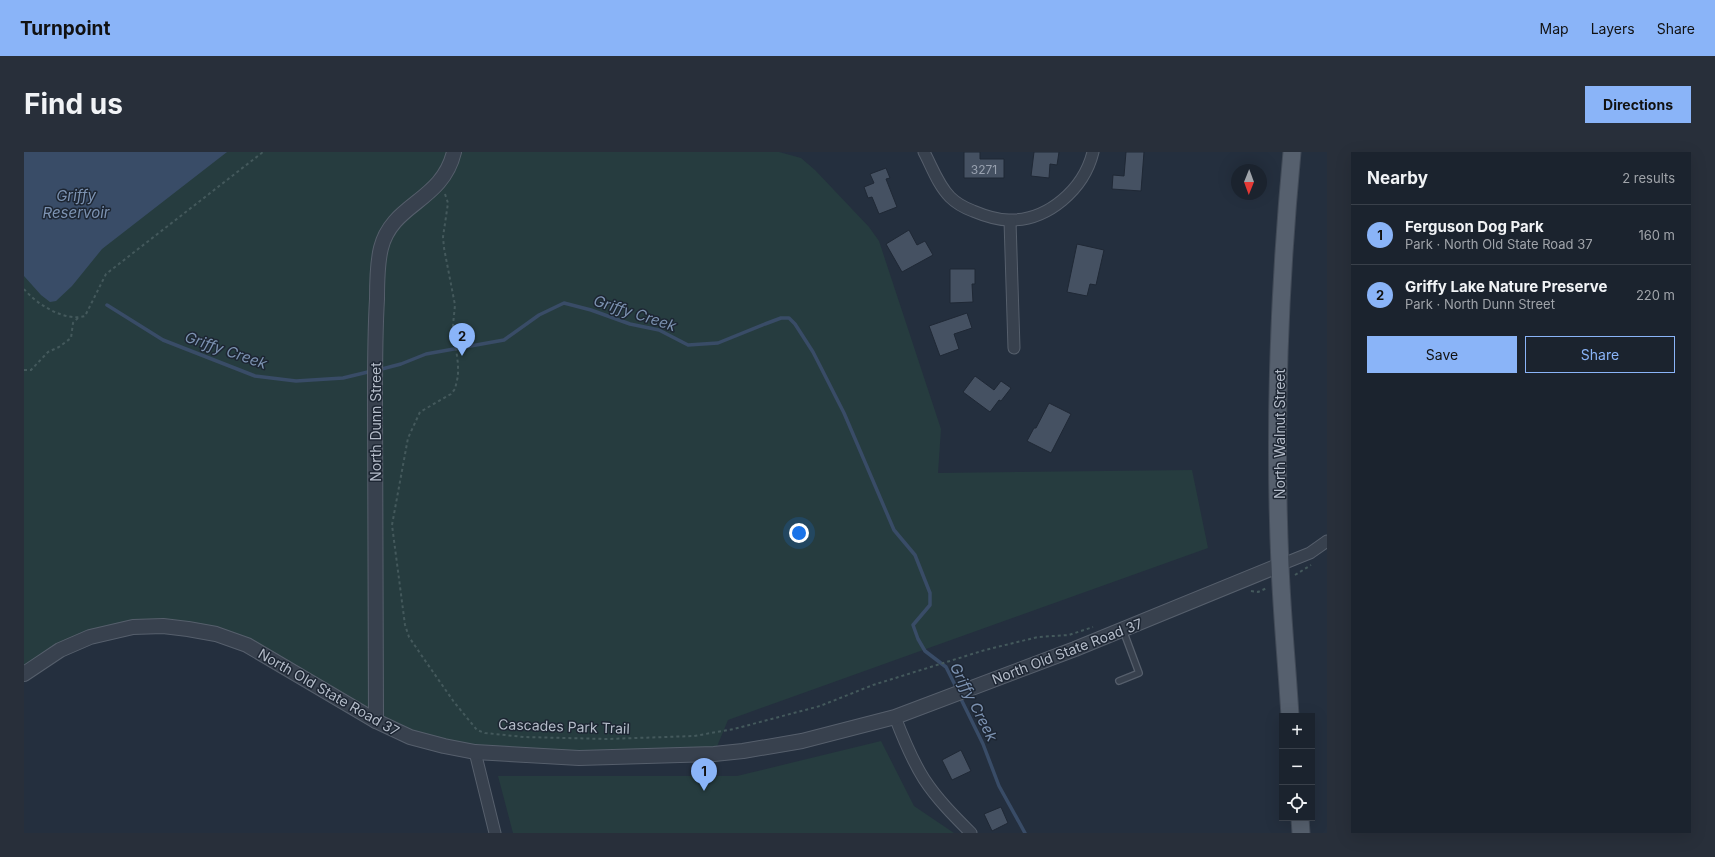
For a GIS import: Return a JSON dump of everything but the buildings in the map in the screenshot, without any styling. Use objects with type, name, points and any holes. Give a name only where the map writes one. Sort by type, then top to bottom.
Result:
[{"type":"main road","name":"North Walnut Street","points":[[1290,713],[1280,565],[1277,437],[1280,326],[1286,213],[1292,152]]},
{"type":"main road","points":[[1300,821],[1301,833]]},
{"type":"street","name":"North Dunn Street","points":[[376,721],[374,552],[375,367],[378,269],[386,231],[392,223],[437,185],[446,174],[454,152]]},
{"type":"street","points":[[924,152],[944,190],[957,203],[994,219],[1010,220],[1040,214],[1063,199],[1086,172],[1093,152]]},
{"type":"street","points":[[1010,220],[1014,348]]},
{"type":"street","name":"North Old State Road 37","points":[[24,674],[60,650],[90,637],[133,627],[163,626],[216,634],[247,645],[376,721],[410,737],[474,752],[579,758],[714,754],[750,750],[808,740],[895,717],[1123,629],[1310,553],[1327,541]]},
{"type":"street","points":[[895,717],[923,778],[940,800],[971,833]]},
{"type":"street","points":[[474,752],[495,833]]},
{"type":"lane","points":[[1119,681],[1139,673],[1123,629]]},
{"type":"path","points":[[24,289],[31,298],[53,312],[78,318],[84,316],[106,274],[263,152]]},
{"type":"path","name":"Cascades Park Trail","points":[[437,185],[447,198],[448,203],[443,237],[455,305],[453,325],[458,376],[455,389],[446,398],[420,412],[408,438],[392,525],[405,625],[409,637],[454,702],[476,730],[499,735],[563,739],[694,736],[734,729],[787,716],[820,706],[873,685],[951,661]]},
{"type":"path","points":[[24,370],[31,370],[48,352],[59,347],[71,338],[74,324],[78,318]]},
{"type":"green space","points":[[24,152],[779,152],[801,158],[815,170],[869,227],[879,241],[941,429],[938,473],[1192,470],[1208,548],[728,720],[713,756],[475,752],[410,737],[247,645],[188,629],[108,632],[24,674]]},
{"type":"green space","points":[[881,741],[914,806],[954,833],[513,833],[498,776],[737,776]]},
{"type":"water","name":"Griffy Reservoir","points":[[24,152],[227,152],[102,249],[72,286],[56,301],[50,302],[41,295],[24,276]]},
{"type":"waterway","name":"Griffy Creek","points":[[378,370],[401,364],[426,354],[504,340],[539,315],[564,303],[591,310],[630,324],[659,330],[688,345],[718,343],[781,318],[789,318],[795,324],[813,352],[844,413],[894,530],[915,555],[930,593],[930,605],[913,625],[918,639],[925,651],[946,667],[958,691]]},
{"type":"waterway","name":"Griffy Creek","points":[[107,305],[163,340],[255,376],[296,381],[343,378],[372,371]]},
{"type":"waterway","name":"Griffy Creek","points":[[960,697],[983,744],[999,786],[1025,833]]},
{"type":"place","name":"Griffy Lake Nature Preserve","points":[[462,356]]},
{"type":"place","name":"Ferguson Dog Park","points":[[704,791]]}]
